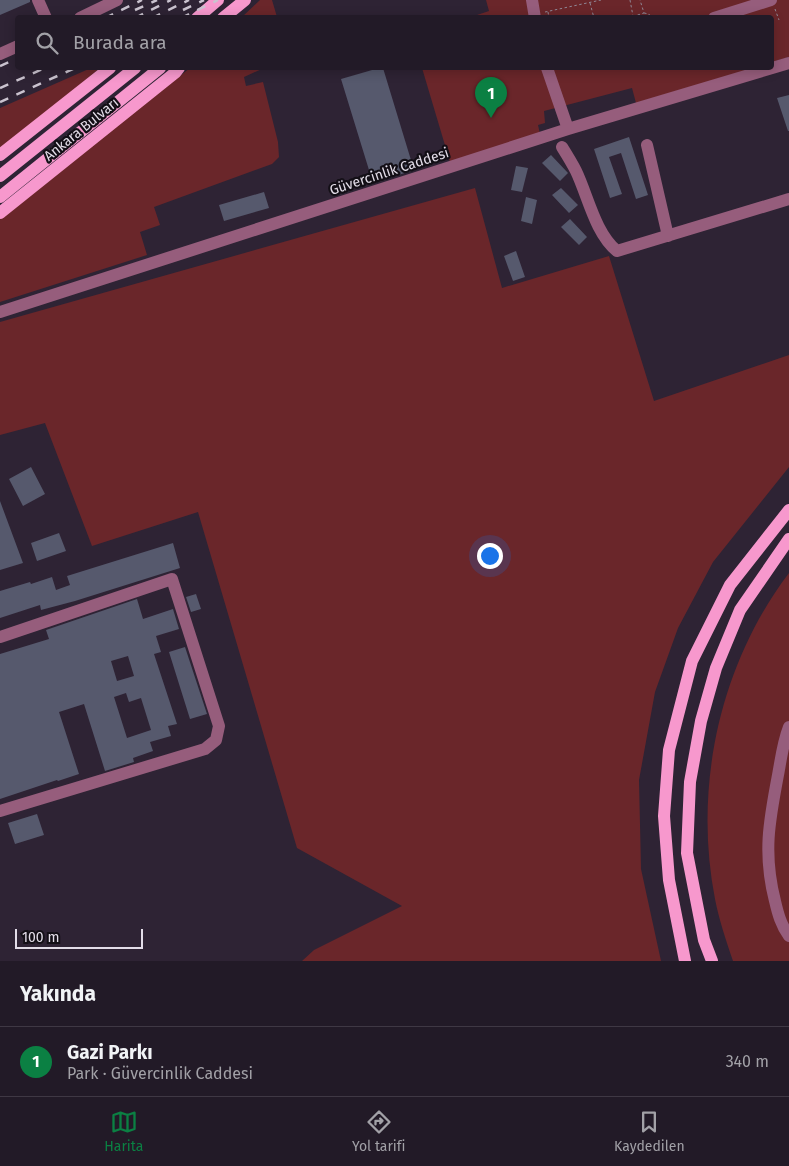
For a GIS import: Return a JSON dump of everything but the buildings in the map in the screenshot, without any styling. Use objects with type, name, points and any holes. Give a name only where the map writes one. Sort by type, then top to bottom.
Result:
[{"type":"main road","points":[[200,15],[218,0]]},
{"type":"main road","points":[[227,15],[245,0]]},
{"type":"main road","points":[[0,155],[107,70]]},
{"type":"main road","name":"Ankara Bulvarı","points":[[0,176],[133,70]]},
{"type":"main road","name":"Ankara Bulvarı","points":[[0,197],[158,70]]},
{"type":"main road","name":"Ankara Bulvarı","points":[[0,213],[178,70]]},
{"type":"main road","points":[[685,961],[669,880],[664,816],[669,750],[692,661],[730,585],[789,510]]},
{"type":"main road","points":[[712,961],[704,940],[687,853],[690,782],[700,721],[716,668],[740,610],[789,539]]},
{"type":"street","points":[[38,0],[45,15]]},
{"type":"street","points":[[86,15],[117,0]]},
{"type":"street","points":[[531,15],[532,0]]},
{"type":"street","points":[[724,15],[771,0]]},
{"type":"street","points":[[0,54],[15,47]]},
{"type":"street","name":"Güvercinlik Caddesi","points":[[774,67],[789,63]]},
{"type":"street","points":[[550,70],[568,129]]},
{"type":"street","name":"Güvercinlik Caddesi","points":[[0,312],[568,129],[766,70]]},
{"type":"street","points":[[647,145],[668,236]]},
{"type":"street","points":[[562,147],[576,171],[596,221],[612,247],[617,251],[789,200]]},
{"type":"street","points":[[0,637],[172,578],[219,726],[216,740],[205,749],[0,811]]},
{"type":"street","points":[[789,727],[773,802],[767,852],[769,878],[779,918],[789,936]]},
{"type":"path","points":[[535,15],[601,0]]},
{"type":"path","points":[[630,0],[633,15]]},
{"type":"path","points":[[640,0],[644,13]]},
{"type":"path","points":[[589,2],[593,15]]},
{"type":"path","points":[[637,15],[644,13],[649,15]]},
{"type":"shaded area","points":[[260,0],[272,0],[276,15],[244,15]]},
{"type":"shaded area","points":[[486,0],[789,0],[789,57],[774,61],[774,15],[477,15],[489,11]]},
{"type":"shaded area","points":[[86,70],[98,70],[0,152],[0,108]]},
{"type":"shaded area","points":[[187,70],[260,70],[244,77],[246,86],[263,82],[278,142],[279,157],[272,164],[154,207],[160,225],[140,232],[147,255],[0,302],[0,219]]},
{"type":"shaded area","points":[[423,70],[747,70],[636,103],[632,88],[544,111],[545,123],[538,125],[540,134],[450,162]]},
{"type":"shaded area","points":[[475,188],[502,288],[609,256],[654,401],[789,355],[789,467],[713,562],[678,628],[655,692],[639,780],[641,869],[661,961],[302,961],[314,950],[402,906],[297,848],[198,512],[92,546],[45,423],[0,435],[0,322]]},
{"type":"shaded area","points":[[789,573],[789,961],[733,961],[715,899],[709,856],[708,813],[711,770],[718,728],[729,686],[745,646],[765,608]]},
{"type":"railway","points":[[111,15],[142,0]]},
{"type":"railway","points":[[135,10],[157,0]]},
{"type":"railway","points":[[141,15],[171,0]]},
{"type":"railway","points":[[158,15],[189,0]]},
{"type":"railway","points":[[183,10],[204,0]]},
{"type":"railway","points":[[187,15],[218,0]]},
{"type":"railway","points":[[0,66],[15,59]]},
{"type":"railway","points":[[0,88],[40,70]]},
{"type":"railway","points":[[0,102],[71,70]]},
{"type":"place","name":"Gazi Parkı","points":[[491,118]]}]
